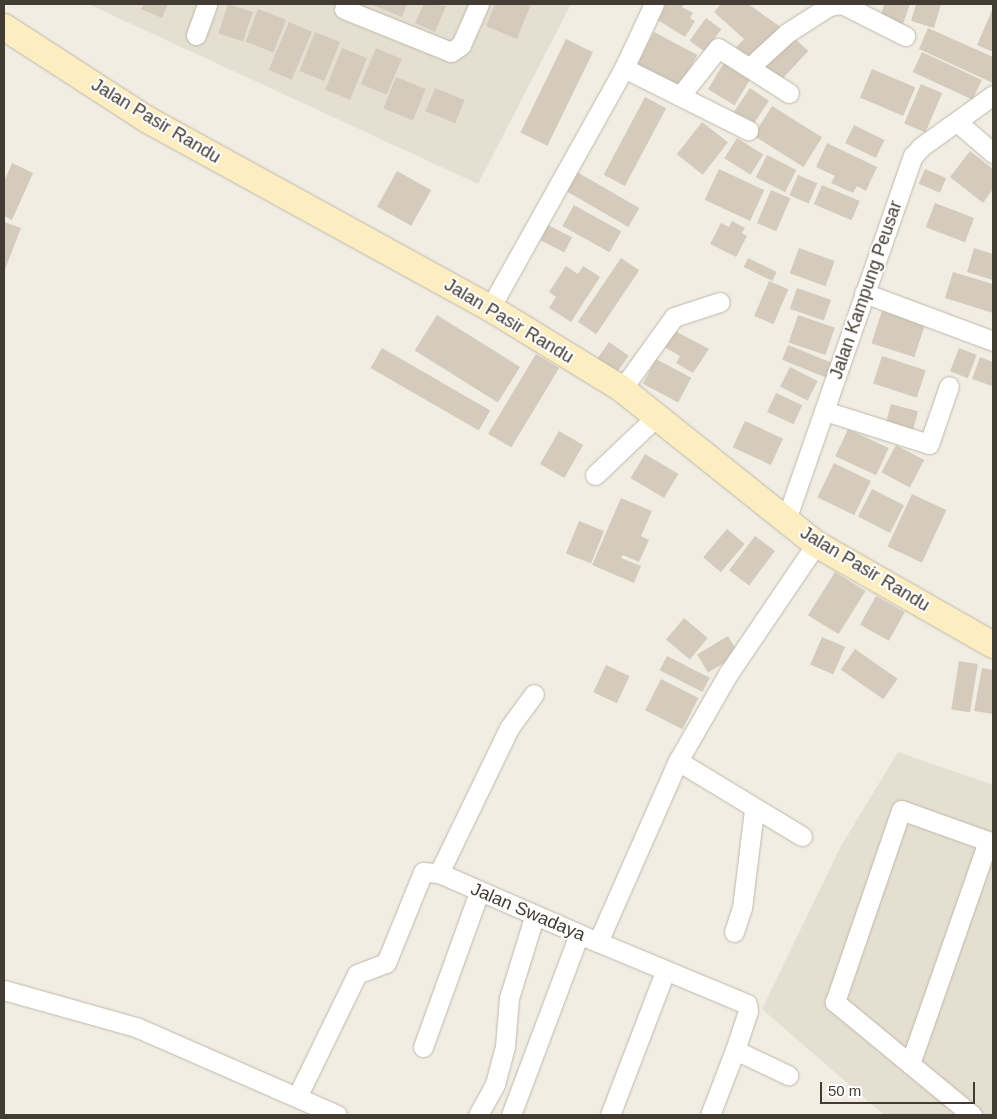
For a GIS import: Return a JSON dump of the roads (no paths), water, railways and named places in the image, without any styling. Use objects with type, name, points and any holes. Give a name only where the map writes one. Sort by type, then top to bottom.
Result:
[{"type":"main road","name":"Jalan Pasir Randu","points":[[4,27],[148,120],[490,308],[622,390],[816,544],[993,645]]},
{"type":"street","points":[[196,35],[207,4]]},
{"type":"street","points":[[341,6],[450,52],[461,45],[479,4]]},
{"type":"street","points":[[490,308],[624,68],[654,4]]},
{"type":"street","points":[[750,67],[787,33],[830,6],[842,4],[874,11],[905,36]]},
{"type":"street","points":[[680,96],[718,48],[789,93]]},
{"type":"street","points":[[624,68],[748,130]]},
{"type":"street","name":"Jalan Kampung Peusar","points":[[786,520],[913,156],[993,96]]},
{"type":"street","points":[[957,122],[993,153]]},
{"type":"street","points":[[864,293],[993,341]]},
{"type":"street","points":[[622,390],[674,317],[720,302]]},
{"type":"street","points":[[824,411],[929,444],[949,386]]},
{"type":"street","points":[[595,475],[656,417]]},
{"type":"street","name":"Jalan Swadaya","points":[[439,873],[534,917],[598,942],[678,761],[728,674],[816,544]]},
{"type":"street","points":[[303,1105],[357,974],[386,963],[418,878],[430,870],[439,873],[509,728],[534,694]]},
{"type":"street","points":[[678,761],[754,810],[802,836]]},
{"type":"street","points":[[734,932],[742,908],[754,810]]},
{"type":"street","points":[[910,1064],[991,842],[901,810],[834,1002],[972,1115]]},
{"type":"street","points":[[423,1047],[479,892]]},
{"type":"street","points":[[478,1115],[497,1075],[505,1046],[509,998],[534,917]]},
{"type":"street","points":[[511,1115],[580,934]]},
{"type":"street","points":[[598,942],[665,972],[747,1004],[748,1011],[736,1050],[710,1115]]},
{"type":"street","points":[[610,1115],[665,972]]},
{"type":"street","points":[[4,990],[136,1027],[303,1105],[337,1115]]},
{"type":"street","points":[[736,1050],[788,1075]]}]
